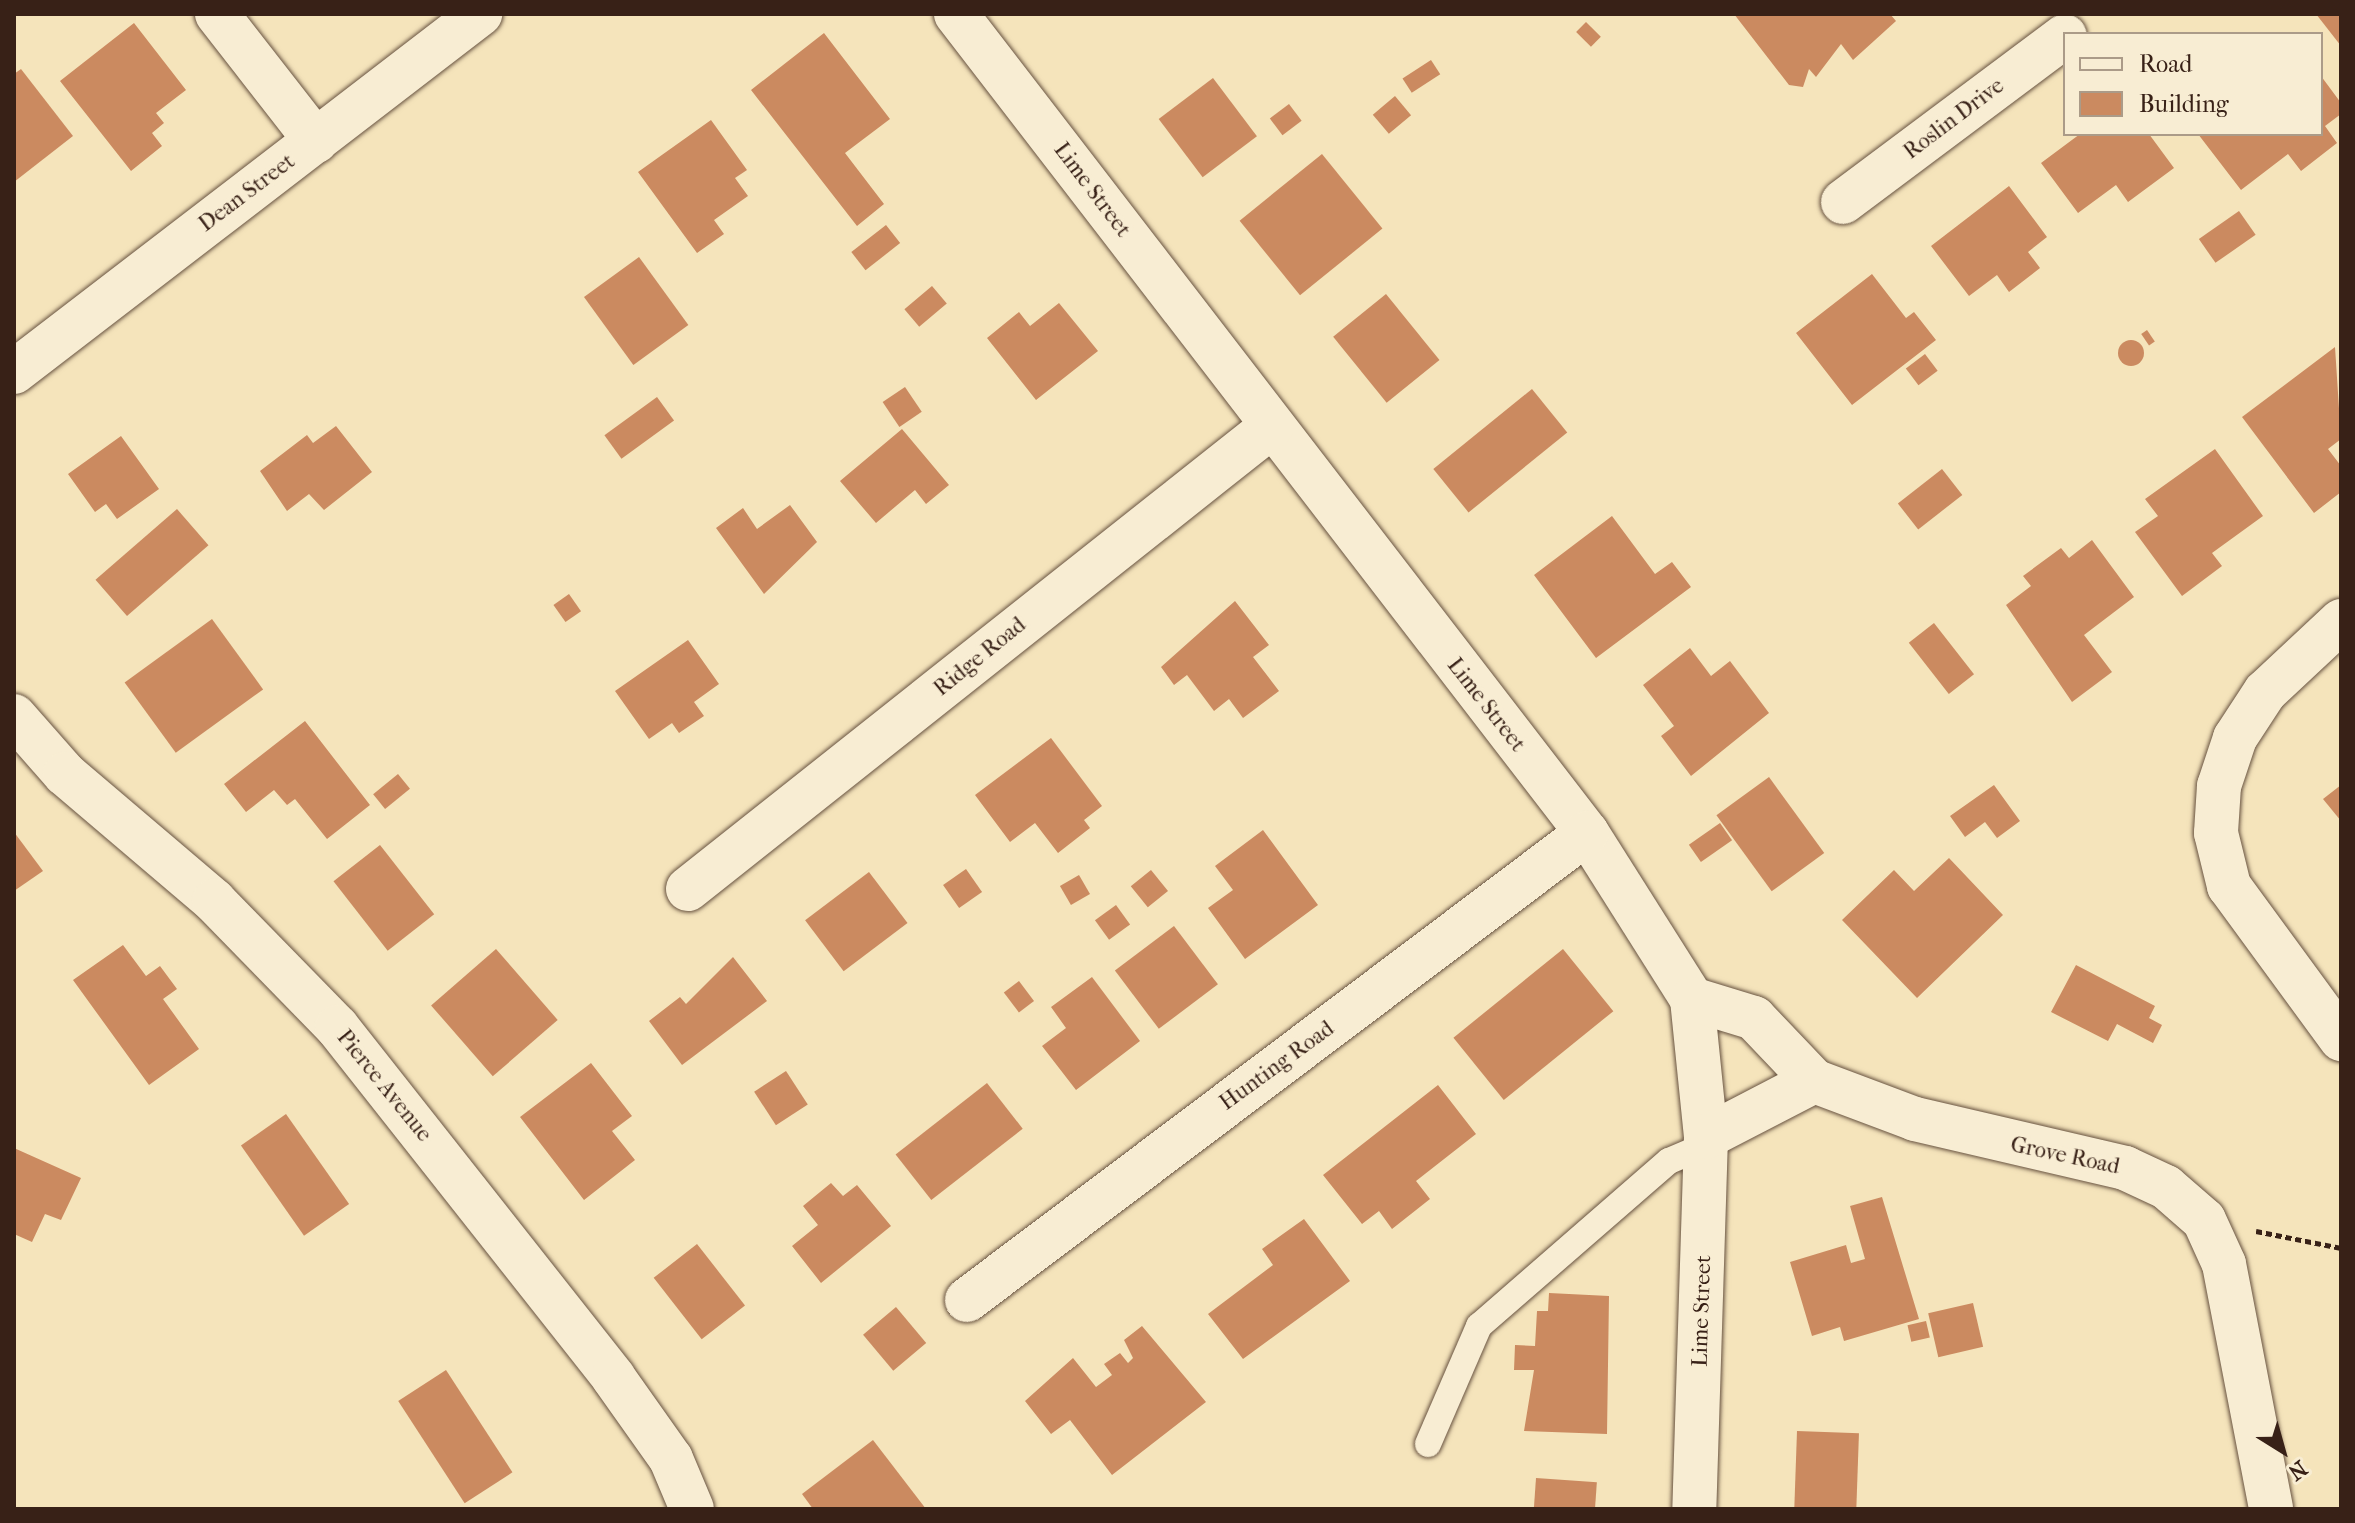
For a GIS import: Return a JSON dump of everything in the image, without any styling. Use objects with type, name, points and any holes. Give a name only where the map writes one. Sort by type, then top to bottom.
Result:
[{"type":"street","points":[[217,14],[316,141]]},
{"type":"street","name":"Dean Street","points":[[14,372],[480,14]]},
{"type":"street","name":"Lime Street","points":[[956,14],[1587,833],[1692,999],[1706,1142],[1694,1509]]},
{"type":"street","name":"Roslin Drive","points":[[2070,32],[2094,14]]},
{"type":"street","name":"Roslin Drive","points":[[1843,202],[2063,37]]},
{"type":"street","name":"Ridge Road","points":[[688,889],[1272,426]]},
{"type":"street","points":[[2341,621],[2265,692],[2235,738],[2219,786],[2216,833],[2229,886],[2341,1039]]},
{"type":"street","name":"Pierce Avenue","points":[[14,716],[65,774],[214,901],[337,1027],[613,1377],[671,1459],[692,1509]]},
{"type":"street","name":"Hunting Road","points":[[967,1300],[1587,833]]},
{"type":"street","name":"Grove Road","points":[[1692,999],[1754,1018],[1814,1081],[1958,1131],[2125,1168],[2166,1187],[2204,1220],[2224,1264],[2271,1509]]},
{"type":"street","points":[[1706,1142],[1814,1081]]},
{"type":"lane","points":[[1428,1444],[1479,1326],[1669,1161],[1706,1142]]},
{"type":"path","points":[[2204,1220],[2341,1248]]},
{"type":"building","points":[[1734,14],[1890,14],[1896,21],[1853,60],[1841,44],[1816,77],[1809,69],[1803,87],[1789,85]]},
{"type":"building","points":[[2316,14],[2341,14],[2341,46]]},
{"type":"building","points":[[1586,22],[1601,37],[1591,47],[1576,32]]},
{"type":"building","points":[[134,23],[186,90],[156,113],[164,123],[152,133],[162,146],[131,171],[60,81]]},
{"type":"building","points":[[824,33],[890,119],[845,153],[884,204],[857,226],[751,90]]},
{"type":"building","points":[[1431,60],[1440,74],[1412,93],[1402,79]]},
{"type":"building","points":[[21,69],[73,136],[14,182],[14,74]]},
{"type":"building","points":[[1213,78],[1257,136],[1203,177],[1159,119]]},
{"type":"building","points":[[2323,79],[2341,103],[2341,114],[2325,126],[2337,143],[2301,171],[2288,154],[2241,190],[2200,136],[2323,136]]},
{"type":"building","points":[[1395,96],[1411,115],[1389,134],[1373,115]]},
{"type":"building","points":[[1289,104],[1302,121],[1282,135],[1270,118]]},
{"type":"building","points":[[711,120],[747,170],[735,178],[748,196],[714,220],[724,234],[697,253],[638,172]]},
{"type":"building","points":[[2077,136],[2150,136],[2174,168],[2128,202],[2116,185],[2078,213],[2041,163]]},
{"type":"building","points":[[1322,154],[1382,229],[1300,295],[1240,221]]},
{"type":"building","points":[[2009,186],[2047,237],[2028,252],[2040,268],[2009,292],[1997,275],[1969,296],[1931,246]]},
{"type":"building","points":[[2239,211],[2256,235],[2215,263],[2199,239]]},
{"type":"building","points":[[886,225],[900,243],[865,270],[851,252]]},
{"type":"building","points":[[639,257],[688,325],[633,365],[584,297]]},
{"type":"building","points":[[1872,274],[1906,318],[1914,312],[1936,340],[1852,405],[1796,333]]},
{"type":"building","points":[[932,286],[947,304],[919,327],[904,309]]},
{"type":"building","points":[[1386,294],[1439,360],[1387,403],[1333,337]]},
{"type":"building","points":[[1059,303],[1098,351],[1036,400],[987,338],[1019,312],[1030,326]]},
{"type":"building","points":[[2147,330],[2155,342],[2149,346],[2141,334]]},
{"type":"building","points":[[2131,340],[2140,344],[2144,353],[2140,362],[2131,366],[2122,362],[2118,353],[2122,344]]},
{"type":"building","points":[[2335,347],[2341,439],[2328,449],[2341,466],[2341,492],[2314,513],[2242,417]]},
{"type":"building","points":[[1925,354],[1938,371],[1918,385],[1906,368]]},
{"type":"building","points":[[905,387],[922,412],[899,427],[883,402]]},
{"type":"building","points":[[1532,389],[1567,433],[1469,512],[1433,469]]},
{"type":"building","points":[[657,397],[674,420],[621,459],[604,435]]},
{"type":"building","points":[[336,426],[372,472],[324,510],[309,494],[287,511],[260,471],[307,435],[313,443]]},
{"type":"building","points":[[902,429],[949,485],[926,504],[915,490],[876,523],[840,481]]},
{"type":"building","points":[[121,436],[159,489],[117,519],[106,504],[95,512],[68,474]]},
{"type":"building","points":[[2215,449],[2263,516],[2212,553],[2222,566],[2182,596],[2135,532],[2158,516],[2145,499]]},
{"type":"building","points":[[1942,469],[1962,495],[1918,529],[1898,503]]},
{"type":"building","points":[[790,505],[817,542],[764,594],[716,528],[743,508],[757,529]]},
{"type":"building","points":[[177,509],[208,545],[127,616],[95,580]]},
{"type":"building","points":[[1612,516],[1655,574],[1672,562],[1691,587],[1596,658],[1534,575]]},
{"type":"building","points":[[2092,540],[2134,597],[2084,635],[2112,672],[2072,702],[2006,605],[2031,586],[2023,576],[2061,548],[2069,558]]},
{"type":"building","points":[[569,594],[581,611],[565,622],[553,605]]},
{"type":"building","points":[[1235,601],[1269,645],[1253,657],[1279,691],[1243,718],[1229,699],[1214,711],[1187,675],[1174,685],[1161,667]]},
{"type":"building","points":[[212,619],[263,689],[176,753],[125,682]]},
{"type":"building","points":[[1934,623],[1974,674],[1949,694],[1909,643]]},
{"type":"building","points":[[688,640],[719,684],[694,702],[704,716],[679,733],[672,723],[649,739],[615,691]]},
{"type":"building","points":[[1690,648],[1711,676],[1730,661],[1769,713],[1691,776],[1661,736],[1674,726],[1643,685]]},
{"type":"building","points":[[305,721],[370,805],[327,839],[295,799],[287,805],[274,790],[246,812],[224,784]]},
{"type":"building","points":[[1051,738],[1102,806],[1084,820],[1090,828],[1058,853],[1035,823],[1010,842],[975,795]]},
{"type":"building","points":[[398,774],[410,789],[385,809],[373,794]]},
{"type":"building","points":[[1769,777],[1824,853],[1772,891],[1716,815]]},
{"type":"building","points":[[1994,785],[2020,821],[1997,838],[1985,822],[1965,837],[1950,816]]},
{"type":"building","points":[[2341,785],[2341,821],[2323,799]]},
{"type":"building","points":[[1720,823],[1732,840],[1701,862],[1689,845]]},
{"type":"building","points":[[1263,830],[1318,905],[1245,959],[1208,908],[1233,890],[1215,866]]},
{"type":"building","points":[[14,832],[43,871],[14,891]]},
{"type":"building","points":[[380,845],[434,914],[388,951],[334,881]]},
{"type":"building","points":[[1949,858],[2003,915],[1917,998],[1842,920],[1894,870],[1914,891]]},
{"type":"building","points":[[966,869],[982,892],[959,908],[943,885]]},
{"type":"building","points":[[1151,870],[1168,891],[1148,907],[1131,886]]},
{"type":"building","points":[[869,872],[908,923],[844,971],[805,920]]},
{"type":"building","points":[[1079,875],[1090,894],[1071,905],[1060,886]]},
{"type":"building","points":[[1116,905],[1130,924],[1109,940],[1095,920]]},
{"type":"building","points":[[1174,926],[1218,984],[1159,1029],[1115,971]]},
{"type":"building","points":[[123,945],[146,976],[160,966],[177,989],[163,999],[199,1049],[149,1085],[73,980]]},
{"type":"building","points":[[496,949],[558,1020],[493,1076],[431,1005]]},
{"type":"building","points":[[1563,949],[1613,1011],[1504,1100],[1453,1038]]},
{"type":"building","points":[[733,957],[767,1001],[682,1065],[649,1021],[680,997],[686,1004]]},
{"type":"building","points":[[2076,965],[2155,1006],[2149,1018],[2162,1025],[2153,1043],[2117,1024],[2108,1041],[2051,1012]]},
{"type":"building","points":[[1092,977],[1140,1041],[1076,1090],[1042,1046],[1066,1028],[1051,1007]]},
{"type":"building","points":[[1019,981],[1034,1001],[1019,1012],[1004,992]]},
{"type":"building","points":[[591,1063],[632,1116],[612,1131],[635,1160],[584,1200],[520,1117]]},
{"type":"building","points":[[786,1071],[808,1105],[776,1125],[754,1092]]},
{"type":"building","points":[[987,1083],[1023,1129],[931,1200],[896,1154]]},
{"type":"building","points":[[1438,1085],[1476,1134],[1416,1181],[1430,1199],[1392,1229],[1379,1211],[1362,1224],[1323,1175]]},
{"type":"building","points":[[286,1114],[349,1204],[304,1236],[241,1146]]},
{"type":"building","points":[[14,1148],[81,1178],[61,1220],[45,1214],[32,1242],[14,1234]]},
{"type":"building","points":[[831,1183],[843,1196],[857,1185],[891,1226],[821,1283],[792,1246],[818,1225],[803,1206]]},
{"type":"building","points":[[1882,1197],[1919,1319],[1844,1341],[1840,1327],[1812,1336],[1790,1262],[1846,1245],[1851,1263],[1865,1259],[1850,1206]]},
{"type":"building","points":[[1304,1219],[1350,1281],[1243,1359],[1208,1314],[1273,1265],[1262,1249]]},
{"type":"building","points":[[697,1244],[745,1305],[702,1339],[654,1278]]},
{"type":"building","points":[[1549,1293],[1609,1296],[1607,1434],[1524,1431],[1534,1370],[1514,1370],[1515,1345],[1535,1346],[1537,1311],[1548,1311]]},
{"type":"building","points":[[1973,1303],[1983,1347],[1938,1357],[1928,1313]]},
{"type":"building","points":[[896,1307],[926,1343],[893,1371],[863,1335]]},
{"type":"building","points":[[1926,1321],[1930,1338],[1911,1342],[1907,1325]]},
{"type":"building","points":[[1142,1326],[1206,1402],[1112,1475],[1070,1420],[1051,1434],[1025,1401],[1073,1358],[1096,1387],[1112,1375],[1104,1364],[1120,1353],[1128,1363],[1133,1358],[1124,1340]]},
{"type":"building","points":[[446,1370],[512,1472],[465,1503],[398,1401]]},
{"type":"building","points":[[1797,1431],[1859,1433],[1856,1509],[1794,1509]]},
{"type":"building","points":[[873,1440],[926,1509],[813,1509],[802,1494]]},
{"type":"building","points":[[1536,1478],[1597,1482],[1595,1509],[1534,1509]]}]
